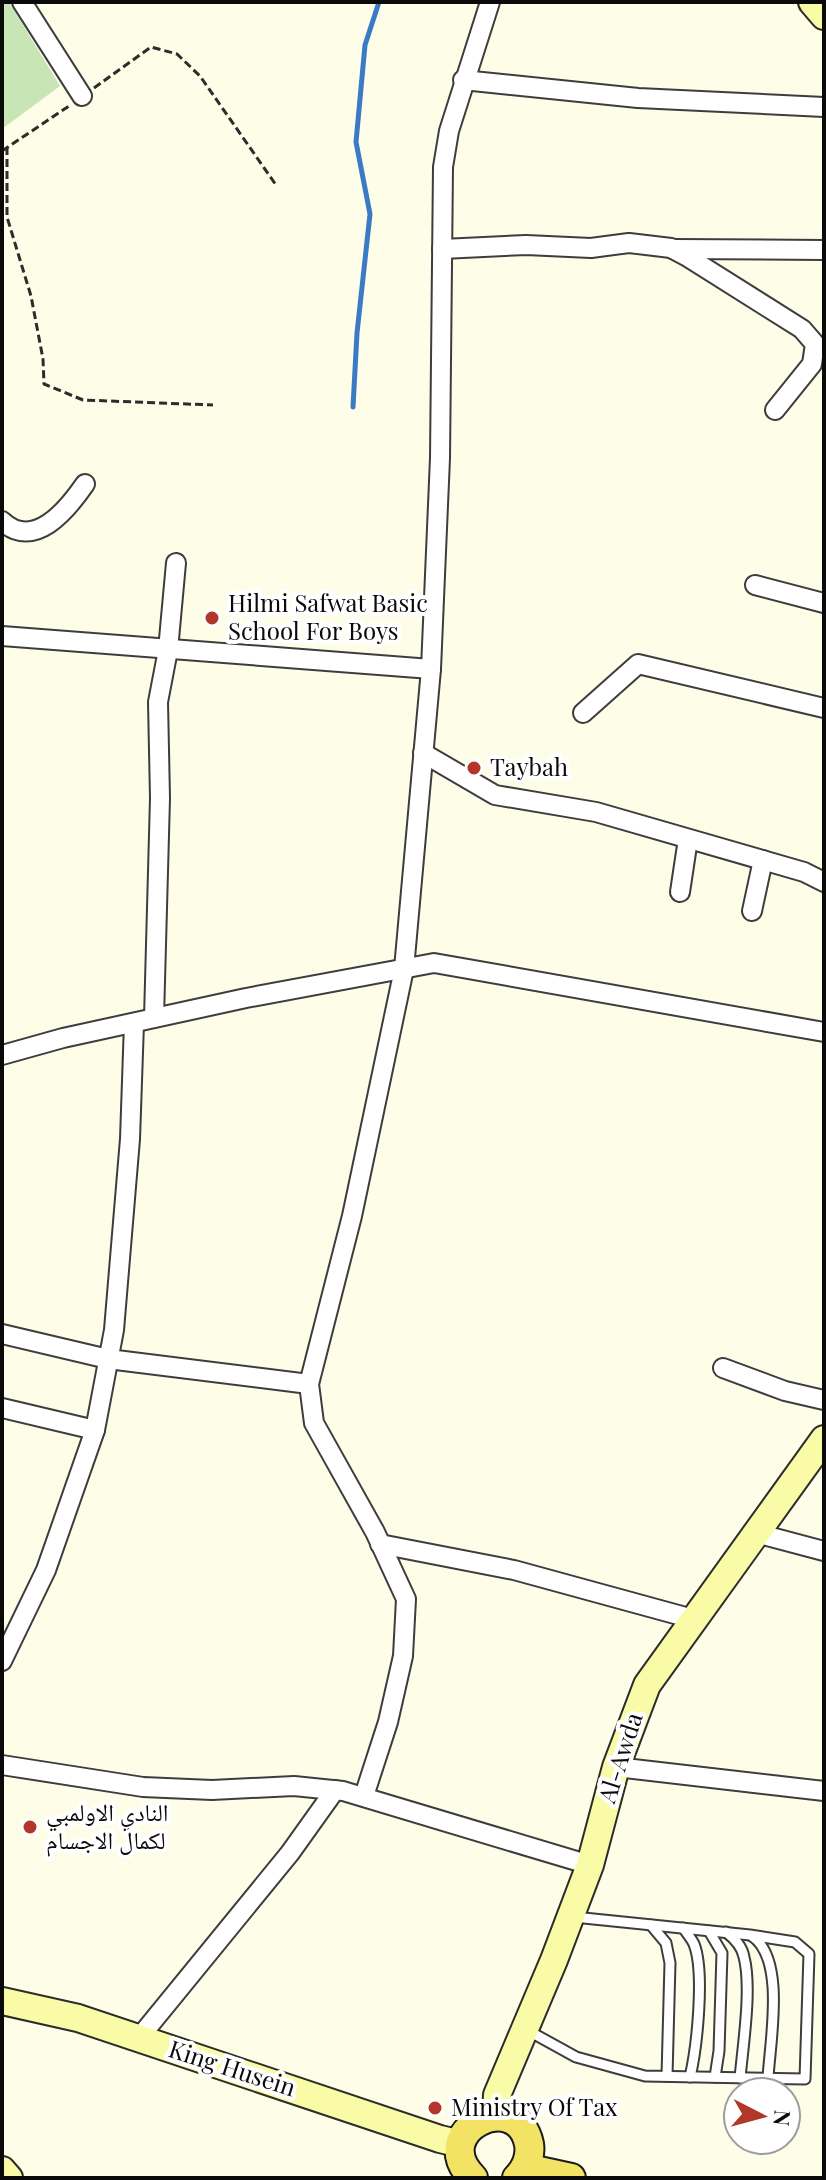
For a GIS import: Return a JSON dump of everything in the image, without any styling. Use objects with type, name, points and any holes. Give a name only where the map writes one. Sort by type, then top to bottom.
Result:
[{"type":"main road","points":[[473,2178],[462,2164],[464,2134],[477,2121],[496,2116],[515,2123],[528,2138],[530,2148],[521,2173],[571,2178]]},
{"type":"street","points":[[22,2],[82,96]]},
{"type":"street","points":[[364,1796],[388,1722],[403,1656],[406,1599],[380,1544],[314,1423],[308,1397],[352,1216],[404,969],[431,669],[440,458],[443,167],[463,80],[490,2]]},
{"type":"street","points":[[805,2],[824,22]]},
{"type":"street","points":[[812,2],[824,16]]},
{"type":"street","points":[[463,80],[638,98],[824,107]]},
{"type":"street","points":[[442,249],[526,245],[591,248],[629,243],[671,248],[824,250]]},
{"type":"street","points":[[671,248],[802,329],[815,344],[812,364],[775,410]]},
{"type":"street","points":[[2,521],[18,531],[40,529],[60,514],[85,484]]},
{"type":"street","points":[[154,1018],[160,798],[158,702],[168,650],[176,563]]},
{"type":"street","points":[[755,585],[824,603]]},
{"type":"street","points":[[2,636],[431,669]]},
{"type":"street","points":[[583,713],[638,664],[824,708]]},
{"type":"street","points":[[423,753],[495,795],[596,812],[804,872],[824,882]]},
{"type":"street","points":[[680,892],[688,839]]},
{"type":"street","points":[[752,911],[763,860]]},
{"type":"street","points":[[2,1055],[246,998],[434,963],[824,1032]]},
{"type":"street","points":[[2,1661],[46,1570],[95,1430],[114,1330],[130,1139],[134,1023]]},
{"type":"street","points":[[2,1334],[108,1359],[309,1384]]},
{"type":"street","points":[[723,1368],[785,1391],[824,1400]]},
{"type":"street","points":[[2,1408],[95,1430]]},
{"type":"street","name":"Al-Awda","points":[[496,2116],[497,2095],[590,1865],[616,1767],[647,1685],[824,1439]]},
{"type":"street","points":[[756,1533],[824,1551]]},
{"type":"street","points":[[380,1544],[514,1570],[693,1619]]},
{"type":"street","points":[[2,1765],[143,1787],[212,1790],[294,1786],[335,1790],[364,1796],[590,1865]]},
{"type":"street","points":[[616,1767],[824,1791]]},
{"type":"street","points":[[139,2038],[290,1853],[335,1790]]},
{"type":"street","name":"King Husein","points":[[2,2001],[78,2018],[461,2144]]},
{"type":"street","points":[[2,2170],[9,2178]]},
{"type":"lane","points":[[570,1917],[795,1942],[809,1954],[805,2079],[802,2079]]},
{"type":"lane","points":[[651,1925],[666,1943],[670,1963],[667,2076]]},
{"type":"lane","points":[[683,1928],[693,1942],[698,1961],[696,2053],[690,2077]]},
{"type":"lane","points":[[709,1931],[722,1953],[719,2051],[715,2077]]},
{"type":"lane","points":[[726,1932],[738,1942],[745,1958],[745,2028],[740,2076]]},
{"type":"lane","points":[[750,1935],[760,1941],[772,1966],[768,2076]]},
{"type":"lane","points":[[525,2028],[576,2057],[645,2076],[722,2077]]},
{"type":"path","points":[[2,151],[151,47],[177,54],[200,76],[276,185]]},
{"type":"path","points":[[7,147],[7,217],[31,296],[43,359],[44,384],[83,400],[213,405]]},
{"type":"green space","points":[[2,2],[9,2],[60,86],[2,129]]},
{"type":"waterway","points":[[353,407],[357,333],[370,214],[356,142],[365,45],[379,2]]},
{"type":"place","name":"Hilmi Safwat Basic School For Boys","points":[[212,618]]},
{"type":"place","name":"Taybah","points":[[474,768]]},
{"type":"place","name":"النادي الاولمبي لكمال الاجسام","points":[[30,1827]]},
{"type":"place","name":"Ministry Of Tax","points":[[435,2108]]}]
